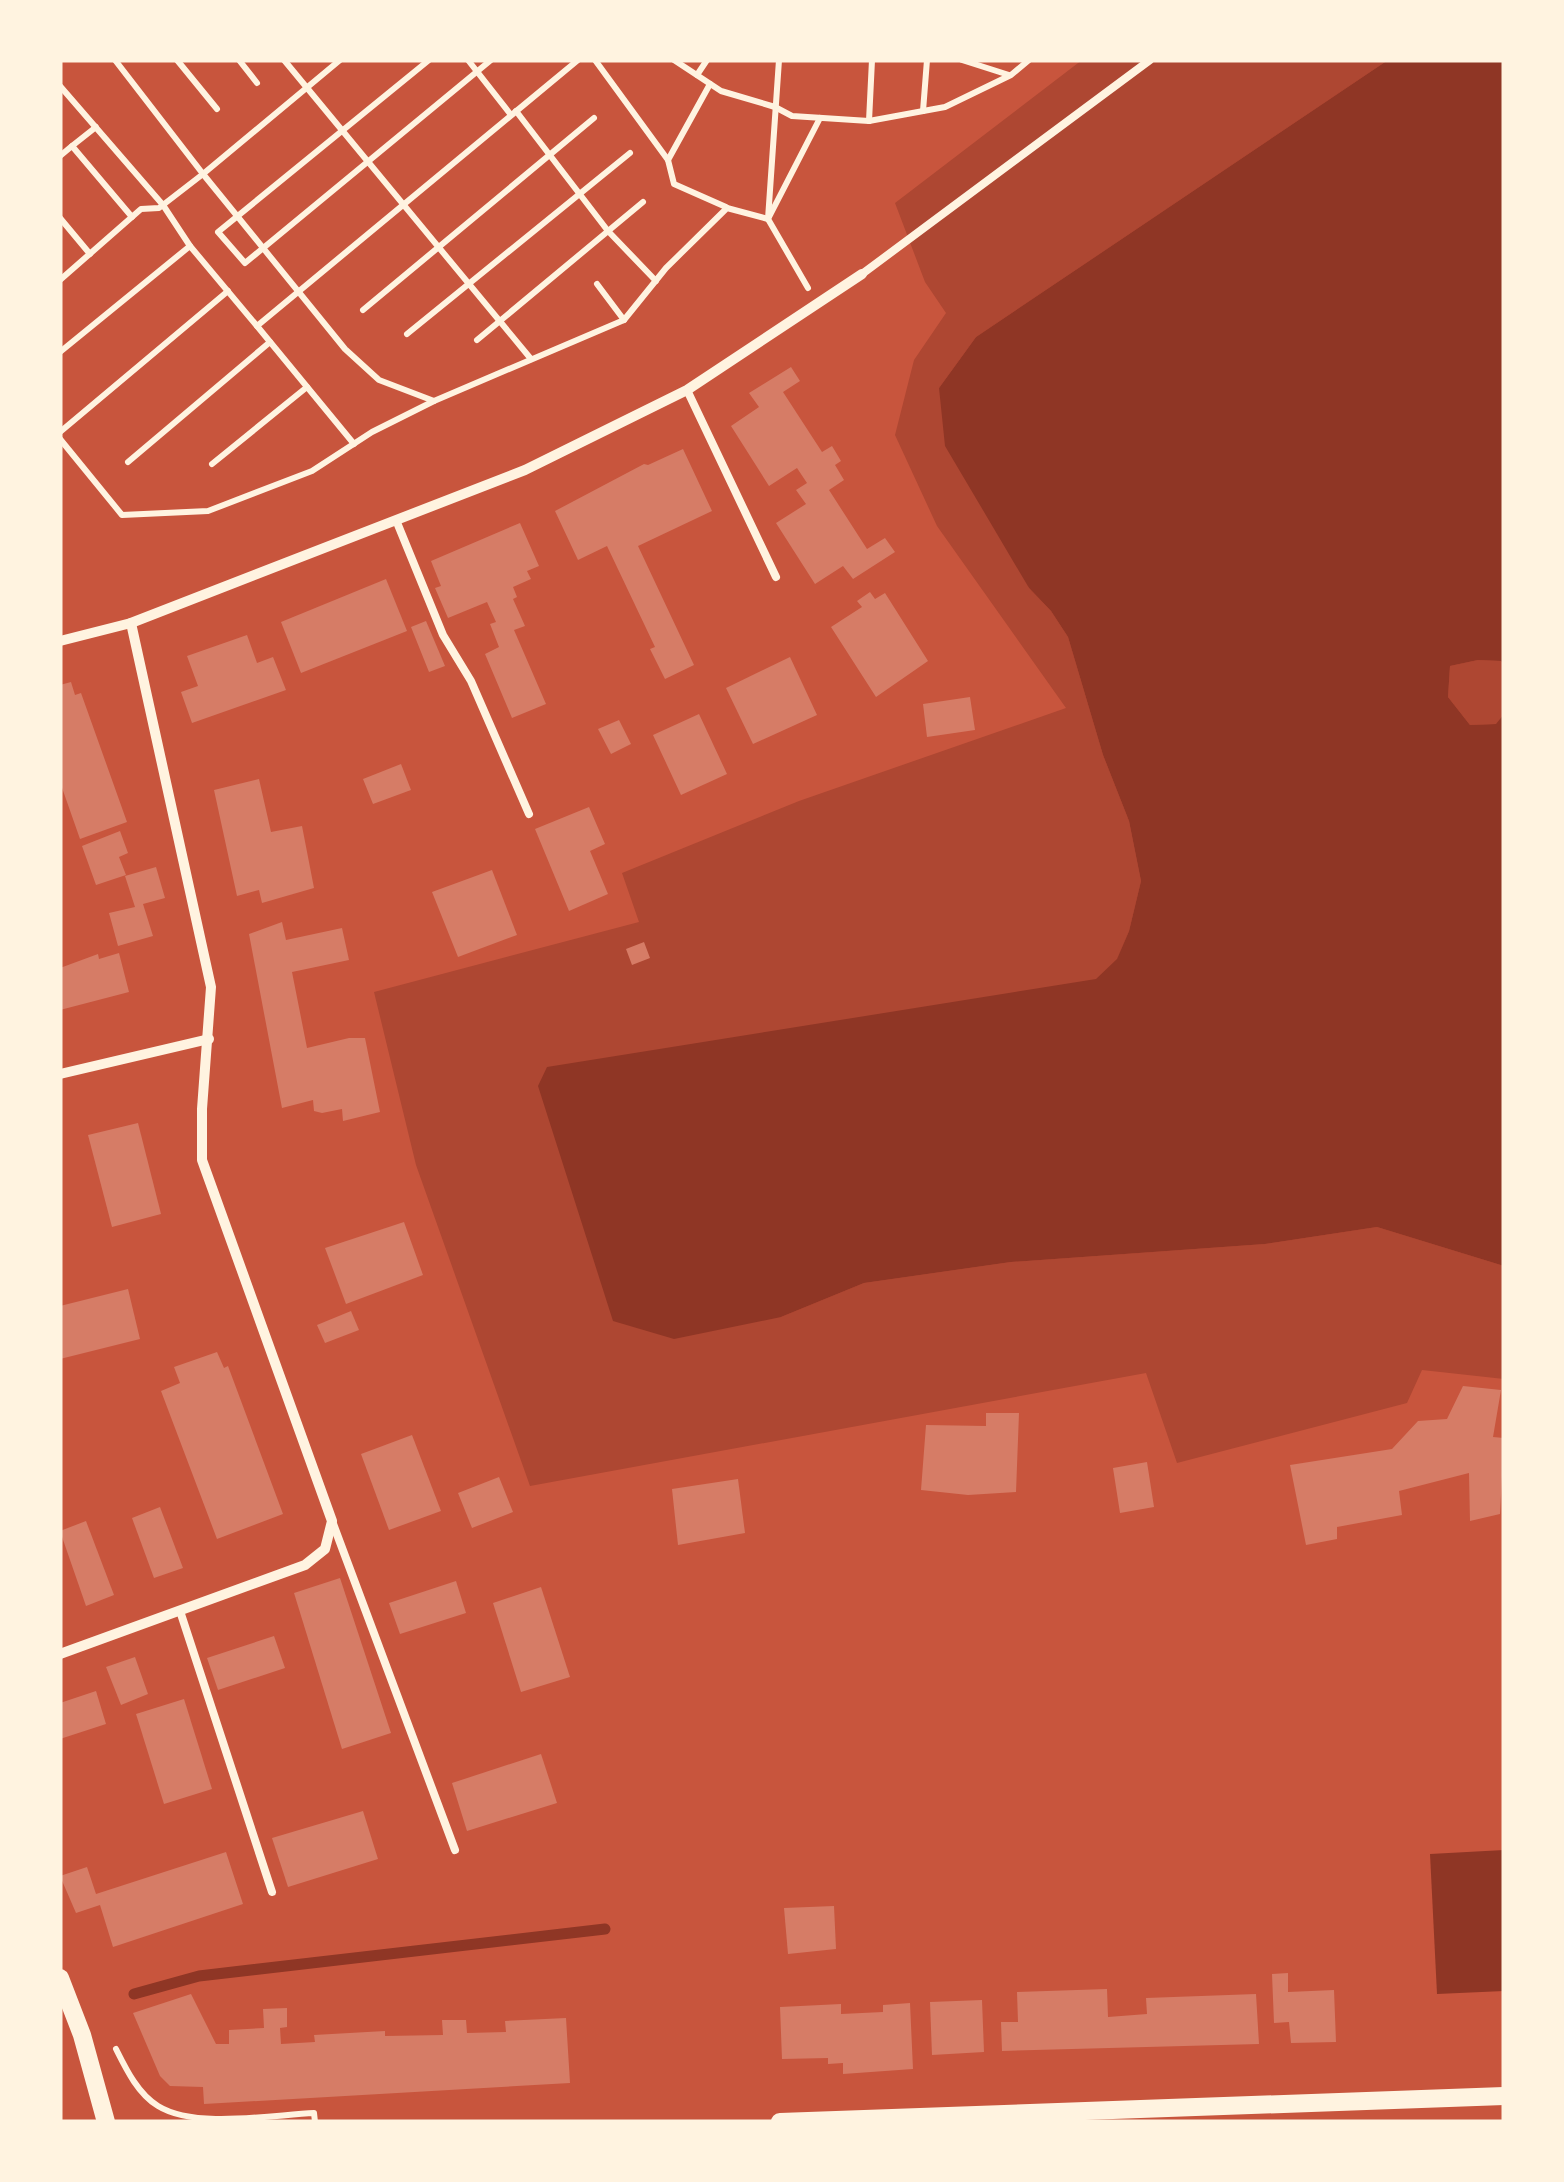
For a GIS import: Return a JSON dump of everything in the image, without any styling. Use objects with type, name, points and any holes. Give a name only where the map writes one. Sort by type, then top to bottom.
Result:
[{"type":"street","points":[[60,642],[131,623],[525,470],[688,390],[862,274]]},
{"type":"street","points":[[60,1654],[306,1566],[325,1549],[332,1521],[202,1160],[211,987],[131,623]]},
{"type":"street","points":[[60,1074],[209,1039]]},
{"type":"street","points":[[60,1978],[82,2035],[106,2122]]},
{"type":"street","points":[[780,2122],[1504,2096]]},
{"type":"lane","points":[[862,274],[1150,60]]},
{"type":"lane","points":[[688,390],[776,577]]},
{"type":"lane","points":[[396,520],[444,635],[471,681],[529,814]]},
{"type":"lane","points":[[332,1521],[455,1850]]},
{"type":"lane","points":[[180,1611],[272,1892]]},
{"type":"path","points":[[114,60],[345,349],[380,380],[434,401]]},
{"type":"path","points":[[177,60],[217,109]]},
{"type":"path","points":[[238,60],[258,82]]},
{"type":"path","points":[[284,60],[531,359]]},
{"type":"path","points":[[60,280],[141,209],[158,208],[340,60]]},
{"type":"path","points":[[429,60],[218,232],[245,263],[491,60]]},
{"type":"path","points":[[468,60],[550,154],[608,230],[656,281]]},
{"type":"path","points":[[257,326],[578,60]]},
{"type":"path","points":[[595,60],[668,160],[674,184],[726,208],[768,218]]},
{"type":"path","points":[[674,60],[721,92],[775,107],[792,116],[869,122],[945,107],[1012,74],[1030,60]]},
{"type":"path","points":[[697,75],[707,60]]},
{"type":"path","points":[[779,60],[768,218],[816,302]]},
{"type":"path","points":[[869,122],[872,60]]},
{"type":"path","points":[[923,111],[928,60]]},
{"type":"path","points":[[962,60],[1012,74]]},
{"type":"path","points":[[668,160],[710,84]]},
{"type":"path","points":[[61,88],[163,204],[190,246],[354,444]]},
{"type":"path","points":[[364,310],[594,118]]},
{"type":"path","points":[[768,218],[820,118]]},
{"type":"path","points":[[60,156],[96,127]]},
{"type":"path","points":[[72,146],[132,217]]},
{"type":"path","points":[[406,334],[630,153]]},
{"type":"path","points":[[476,340],[643,202]]},
{"type":"path","points":[[228,291],[60,435],[122,514],[208,511],[312,471],[434,401],[624,320],[726,208]]},
{"type":"path","points":[[60,218],[90,254]]},
{"type":"path","points":[[60,352],[190,246]]},
{"type":"path","points":[[598,284],[624,320]]},
{"type":"path","points":[[128,462],[270,342]]},
{"type":"path","points":[[212,464],[308,386]]},
{"type":"path","points":[[110,2036],[130,2077],[156,2106],[187,2118],[314,2113],[314,2122]]},
{"type":"shaded area","points":[[1082,60],[1388,60],[976,337],[939,388],[1029,588],[1068,637],[1103,755],[1129,821],[1141,881],[1129,931],[1117,960],[781,1317],[864,1283],[1011,1262],[1265,1244],[1377,1227],[1504,1266],[1504,1379],[1422,1370],[1407,1403],[1177,1463],[1146,1373],[530,1486],[416,1165],[374,992],[639,922],[622,873],[799,801],[1066,708],[937,526],[895,435],[914,360],[946,313],[925,282],[895,203]]},
{"type":"shaded area","points":[[1388,60],[1504,60],[1504,665],[1501,661],[1478,660],[1450,666],[1448,697],[1470,725],[1496,724],[1504,714],[1504,1266],[1377,1227],[1265,1244],[1011,1262],[864,1283],[781,1317],[674,1339],[613,1321],[538,1086],[547,1067],[1096,979],[1117,959],[1129,931],[1141,881],[1129,821],[1103,755],[1068,637],[1029,588],[945,446],[939,388],[976,337]]},
{"type":"shaded area","points":[[1478,660],[1501,661],[1504,665],[1504,714],[1497,724],[1470,725],[1448,697],[1450,666]]},
{"type":"shaded area","points":[[1504,1850],[1504,1991],[1437,1994],[1430,1854]]},
{"type":"building","points":[[791,367],[800,381],[783,392],[822,452],[832,446],[841,461],[835,465],[844,480],[829,490],[867,549],[885,538],[895,552],[853,579],[843,566],[815,584],[776,523],[806,504],[796,490],[807,483],[797,468],[769,486],[731,426],[759,407],[749,393]]},
{"type":"building","points":[[683,449],[712,511],[638,546],[694,665],[665,679],[650,649],[655,647],[607,546],[578,560],[555,511],[644,464]]},
{"type":"building","points":[[520,523],[539,566],[527,571],[531,579],[513,587],[517,597],[513,599],[525,626],[514,630],[546,704],[512,718],[485,654],[499,647],[490,624],[496,622],[487,602],[448,618],[435,588],[441,586],[431,561]]},
{"type":"building","points":[[386,579],[407,631],[301,673],[281,622]]},
{"type":"building","points":[[870,592],[875,599],[885,593],[928,661],[876,697],[831,627],[862,607],[857,601]]},
{"type":"building","points":[[426,621],[445,666],[429,672],[411,627]]},
{"type":"building","points":[[247,635],[257,663],[273,657],[286,690],[192,723],[181,692],[198,686],[187,656]]},
{"type":"building","points":[[790,657],[817,715],[753,744],[726,688]]},
{"type":"building","points":[[71,682],[75,695],[81,693],[127,822],[80,839],[60,782],[60,685]]},
{"type":"building","points":[[970,697],[975,730],[927,737],[923,704]]},
{"type":"building","points":[[699,714],[727,774],[681,795],[653,735]]},
{"type":"building","points":[[619,720],[631,744],[611,754],[598,729]]},
{"type":"building","points":[[401,764],[411,790],[373,804],[363,779]]},
{"type":"building","points":[[259,779],[271,832],[302,826],[314,888],[262,903],[259,890],[237,896],[214,790]]},
{"type":"building","points":[[589,807],[605,844],[590,851],[608,894],[569,911],[535,829]]},
{"type":"building","points":[[120,831],[128,853],[119,857],[126,875],[96,885],[82,846]]},
{"type":"building","points":[[156,867],[165,898],[143,904],[153,936],[118,946],[109,913],[135,907],[125,876]]},
{"type":"building","points":[[492,870],[517,935],[458,957],[432,892]]},
{"type":"building","points":[[282,922],[286,940],[342,928],[349,960],[292,972],[307,1048],[365,1038],[380,1112],[343,1121],[342,1109],[314,1111],[313,1100],[282,1108],[249,934]]},
{"type":"building","points":[[644,942],[650,958],[632,965],[626,949]]},
{"type":"building","points":[[119,953],[129,992],[60,1010],[60,968],[98,954],[99,959]]},
{"type":"building","points":[[138,1123],[161,1214],[112,1227],[88,1135]]},
{"type":"building","points":[[404,1222],[423,1275],[346,1304],[325,1248]]},
{"type":"building","points":[[128,1289],[140,1339],[60,1359],[60,1306]]},
{"type":"building","points":[[351,1311],[359,1330],[325,1343],[317,1325]]},
{"type":"building","points":[[217,1352],[224,1368],[228,1366],[283,1514],[217,1539],[161,1391],[180,1383],[174,1367]]},
{"type":"building","points":[[1463,1386],[1501,1390],[1493,1437],[1504,1438],[1500,1514],[1470,1521],[1469,1473],[1399,1491],[1402,1515],[1337,1527],[1337,1539],[1306,1545],[1290,1465],[1392,1449],[1418,1421],[1447,1419]]},
{"type":"building","points":[[986,1413],[1019,1413],[1016,1492],[968,1495],[921,1490],[926,1425],[986,1426]]},
{"type":"building","points":[[412,1435],[441,1511],[389,1530],[361,1454]]},
{"type":"building","points":[[1147,1462],[1154,1507],[1120,1513],[1113,1468]]},
{"type":"building","points":[[499,1477],[513,1512],[472,1528],[458,1493]]},
{"type":"building","points":[[738,1479],[745,1533],[678,1545],[672,1489]]},
{"type":"building","points":[[160,1507],[183,1568],[154,1578],[132,1518]]},
{"type":"building","points":[[86,1521],[114,1595],[86,1606],[60,1531]]},
{"type":"building","points":[[340,1578],[391,1733],[342,1749],[294,1593]]},
{"type":"building","points":[[456,1581],[466,1613],[400,1634],[389,1603]]},
{"type":"building","points":[[541,1587],[570,1677],[521,1692],[493,1603]]},
{"type":"building","points":[[274,1636],[285,1668],[218,1690],[207,1658]]},
{"type":"building","points":[[135,1657],[148,1694],[121,1705],[106,1667]]},
{"type":"building","points":[[96,1691],[106,1724],[60,1739],[60,1703]]},
{"type":"building","points":[[184,1699],[212,1789],[164,1804],[136,1714]]},
{"type":"building","points":[[541,1754],[557,1803],[467,1831],[452,1783]]},
{"type":"building","points":[[363,1811],[378,1859],[288,1887],[272,1838]]},
{"type":"building","points":[[226,1852],[243,1904],[113,1947],[100,1905],[76,1913],[60,1876],[87,1867],[96,1894]]},
{"type":"building","points":[[834,1906],[836,1949],[788,1954],[784,1908]]},
{"type":"building","points":[[1288,1973],[1288,1992],[1334,1990],[1336,2042],[1291,2043],[1289,2022],[1274,2023],[1272,1974]]},
{"type":"building","points":[[1107,1989],[1108,2017],[1147,2014],[1146,1998],[1256,1994],[1259,2044],[1002,2051],[1001,2022],[1018,2022],[1017,1992]]},
{"type":"building","points":[[191,1994],[216,2044],[229,2044],[229,2030],[264,2028],[263,2009],[287,2008],[287,2027],[280,2028],[281,2044],[315,2042],[314,2035],[385,2031],[385,2036],[443,2035],[442,2020],[466,2020],[467,2033],[506,2032],[505,2021],[566,2018],[570,2083],[204,2104],[203,2087],[170,2086],[160,2076],[133,2013]]},
{"type":"building","points":[[982,2000],[984,2052],[932,2055],[930,2002]]},
{"type":"building","points":[[910,2003],[913,2069],[843,2074],[843,2063],[828,2064],[828,2058],[782,2059],[780,2007],[841,2004],[841,2014],[883,2012],[883,2005]]},
{"type":"waterway","points":[[134,1994],[199,1976],[605,1929]]}]
